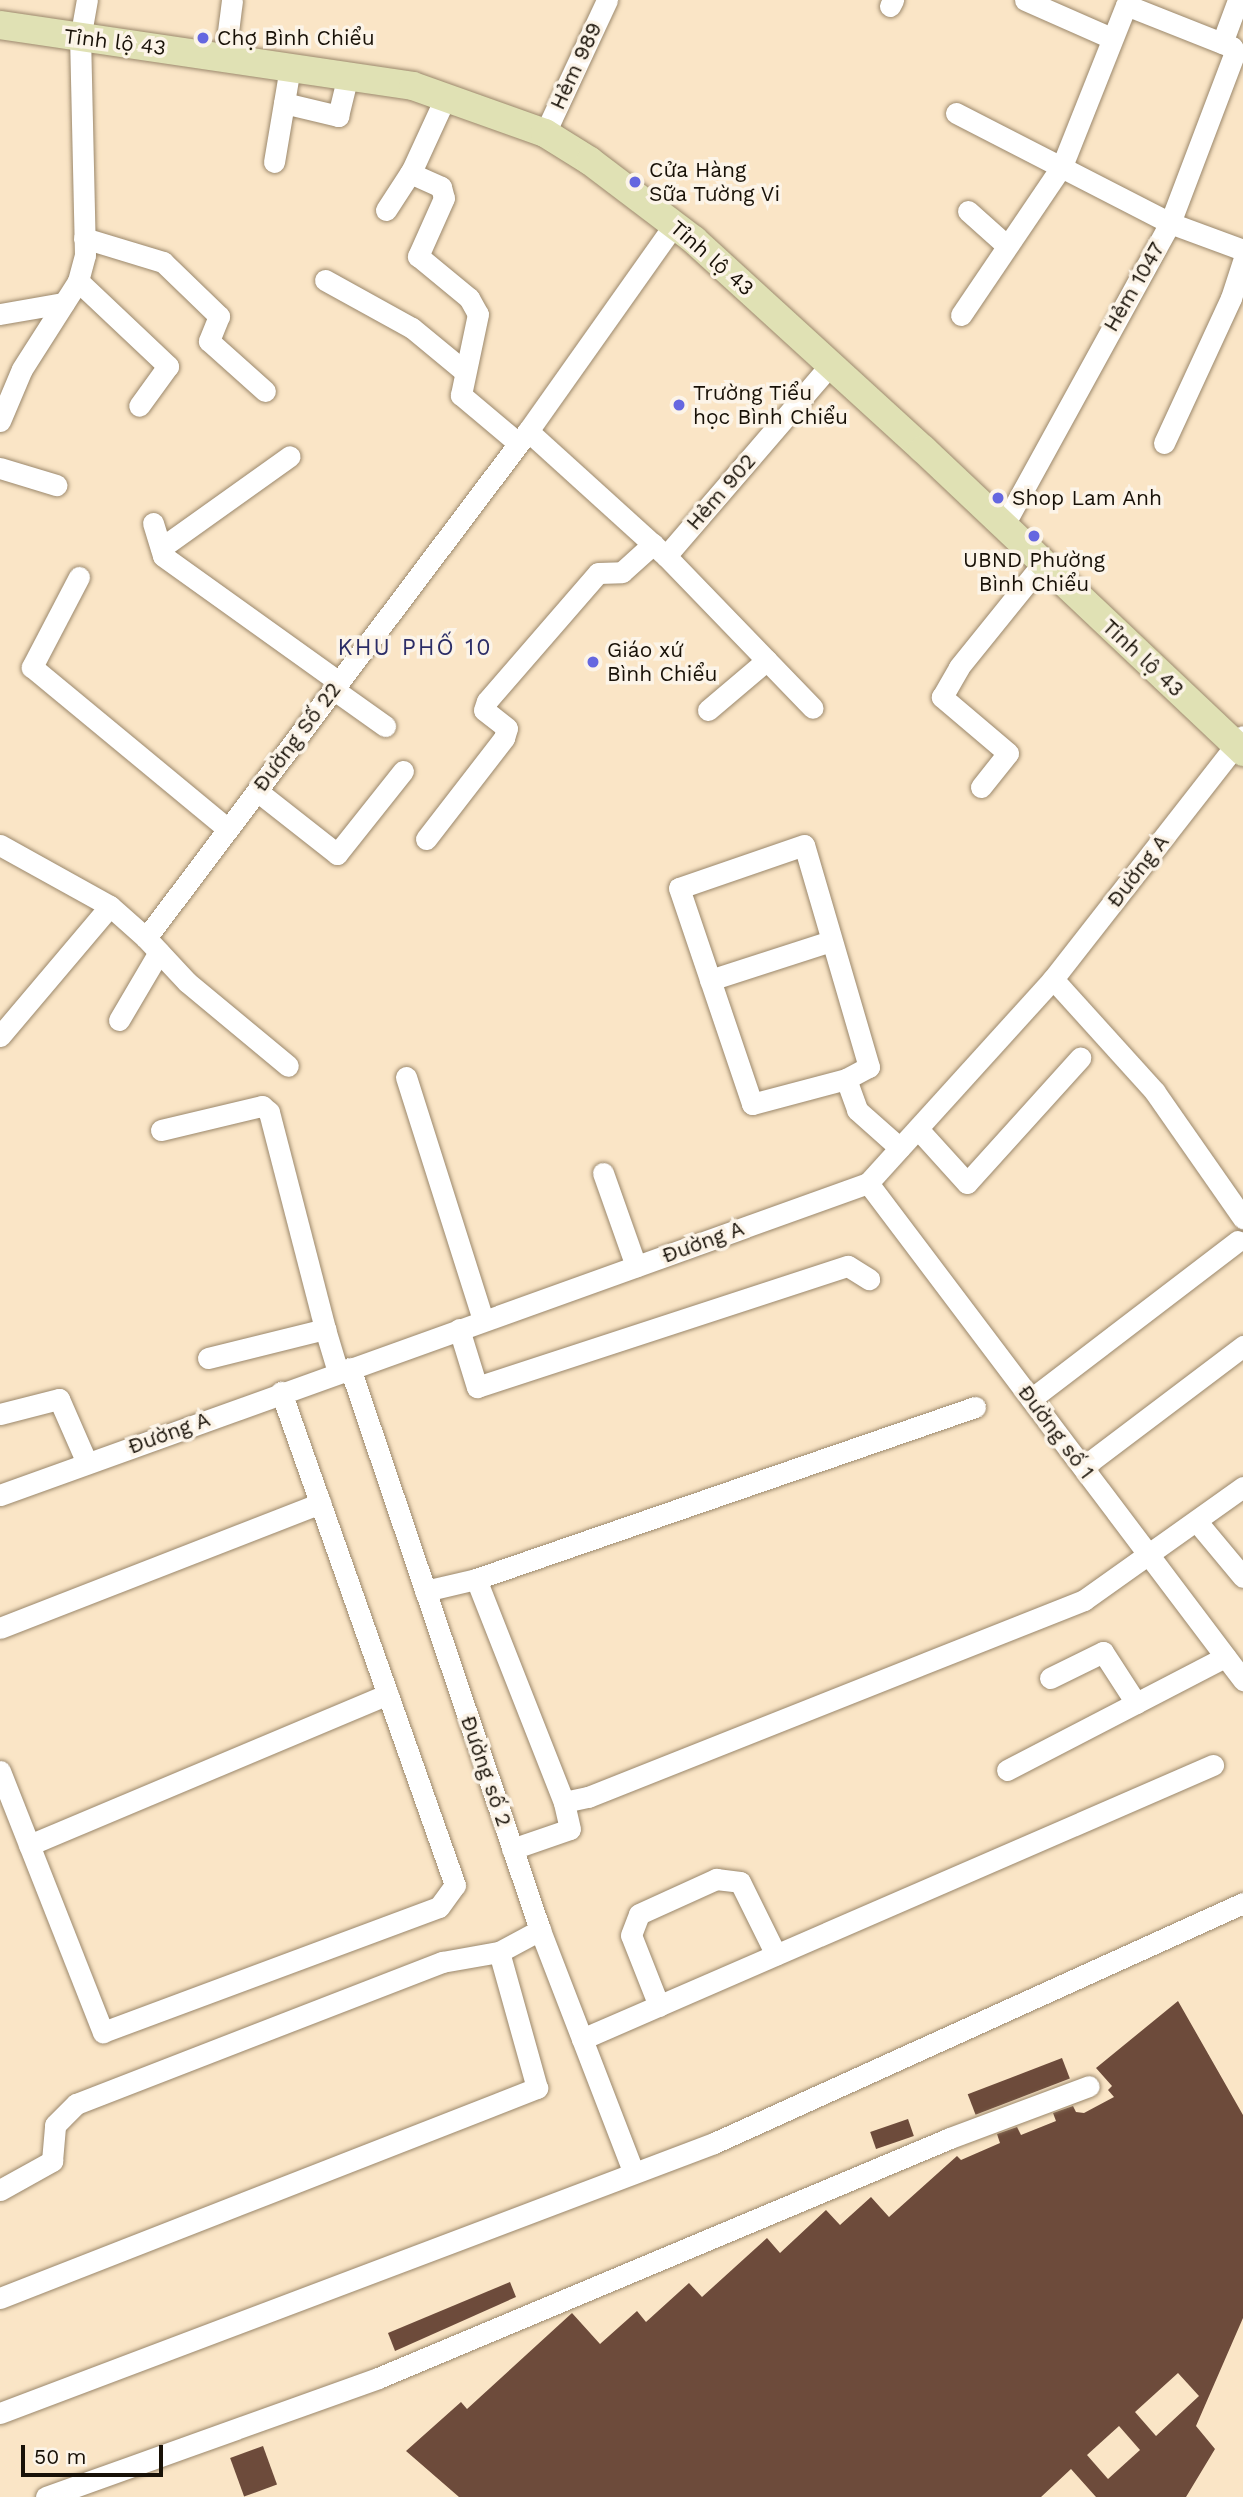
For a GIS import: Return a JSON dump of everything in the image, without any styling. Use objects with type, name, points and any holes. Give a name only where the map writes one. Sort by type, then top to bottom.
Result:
[{"type":"main road","name":"Tỉnh lộ 43","points":[[0,25],[80,39],[225,55],[348,75],[446,96],[545,133],[590,160],[674,225],[831,364],[1002,528],[1241,745]]},
{"type":"street","points":[[0,421],[22,369],[78,281],[84,238],[80,39],[87,0]]},
{"type":"street","points":[[225,55],[232,0]]},
{"type":"street","name":"Hẻm 989","points":[[545,133],[607,0]]},
{"type":"street","points":[[1025,0],[1111,38]]},
{"type":"street","points":[[961,315],[1062,166],[1127,3],[1222,43],[1238,0]]},
{"type":"street","name":"Hẻm 1047","points":[[1002,528],[1170,223],[1235,52],[1222,43]]},
{"type":"street","points":[[274,162],[290,67]]},
{"type":"street","points":[[284,103],[338,116],[348,75]]},
{"type":"street","points":[[386,210],[410,173],[446,96]]},
{"type":"street","points":[[956,113],[1170,223],[1243,250]]},
{"type":"street","points":[[410,173],[441,187],[444,198],[417,253],[476,309],[464,371],[463,397],[523,437],[659,550],[813,708]]},
{"type":"street","points":[[968,211],[1006,245]]},
{"type":"street","name":"Đường Số 22","points":[[119,1020],[152,945],[228,828],[523,437],[674,225]]},
{"type":"street","points":[[84,238],[163,262],[219,316],[209,341],[265,391]]},
{"type":"street","points":[[1164,443],[1231,299],[1243,261]]},
{"type":"street","points":[[325,280],[412,328],[464,371]]},
{"type":"street","points":[[78,281],[168,366],[139,407]]},
{"type":"street","points":[[0,314],[64,303]]},
{"type":"street","name":"Hẻm 902","points":[[426,839],[504,738],[507,728],[484,710],[487,701],[598,573],[622,572],[659,550],[831,364]]},
{"type":"street","points":[[160,548],[290,456]]},
{"type":"street","points":[[0,468],[56,485]]},
{"type":"street","points":[[153,523],[163,556],[336,685],[385,726]]},
{"type":"street","points":[[982,787],[1008,753],[942,697],[959,667],[1042,564]]},
{"type":"street","points":[[79,577],[32,667],[228,828]]},
{"type":"street","points":[[708,710],[767,660]]},
{"type":"street","name":"Đường A","points":[[0,1495],[868,1183],[1053,979],[1241,745]]},
{"type":"street","points":[[257,791],[337,854],[403,771]]},
{"type":"street","points":[[0,845],[110,906],[187,982],[288,1066]]},
{"type":"street","points":[[804,845],[869,1067],[846,1079],[752,1104],[710,980],[679,888],[804,845]]},
{"type":"street","points":[[0,1036],[110,906]]},
{"type":"street","points":[[710,980],[831,941]]},
{"type":"street","points":[[1053,979],[1155,1092],[1243,1218]]},
{"type":"street","points":[[918,1129],[967,1183],[1080,1058]]},
{"type":"street","points":[[407,1077],[483,1320]]},
{"type":"street","points":[[846,1079],[857,1110],[900,1148]]},
{"type":"street","name":"Đường số 2","points":[[161,1130],[262,1107],[269,1112],[325,1329],[344,1370],[425,1591],[540,1930],[633,2171]]},
{"type":"street","points":[[603,1173],[636,1266]]},
{"type":"street","name":"Đường số 1","points":[[868,1183],[1243,1680]]},
{"type":"street","points":[[1031,1399],[1238,1241]]},
{"type":"street","points":[[460,1329],[477,1387],[848,1266],[869,1279]]},
{"type":"street","points":[[208,1358],[325,1329]]},
{"type":"street","points":[[1083,1467],[1243,1346]]},
{"type":"street","points":[[0,1771],[103,2032],[439,1907],[455,1885],[281,1392]]},
{"type":"street","points":[[0,1414],[59,1399],[87,1463]]},
{"type":"street","points":[[425,1591],[476,1579],[975,1407]]},
{"type":"street","points":[[564,1802],[587,1797],[1084,1600],[1198,1523],[1243,1487]]},
{"type":"street","points":[[0,1628],[320,1503]]},
{"type":"street","points":[[1198,1523],[1243,1577]]},
{"type":"street","points":[[476,1579],[564,1802],[570,1829],[512,1849]]},
{"type":"street","points":[[1050,1678],[1104,1652],[1136,1703]]},
{"type":"street","points":[[1007,1770],[1225,1657]]},
{"type":"street","points":[[29,1845],[388,1694]]},
{"type":"street","points":[[582,2039],[1213,1765]]},
{"type":"street","points":[[659,2006],[631,1935],[639,1914],[716,1879],[740,1882],[776,1955]]},
{"type":"street","points":[[0,2413],[633,2171],[714,2143],[1243,1903]]},
{"type":"street","points":[[0,2190],[52,2161],[55,2125],[76,2104],[442,1962],[499,1952],[540,1930]]},
{"type":"street","points":[[0,2298],[537,2088],[499,1952]]},
{"type":"street","points":[[46,2497],[377,2378],[938,2143],[1089,2086]]},
{"type":"building","points":[[1178,2001],[1243,2115],[1243,2318],[1196,2426],[1215,2449],[1186,2497],[1096,2497],[1071,2469],[1041,2497],[459,2497],[406,2451],[461,2402],[467,2409],[572,2313],[600,2344],[637,2311],[646,2322],[689,2283],[702,2297],[767,2238],[780,2253],[826,2210],[840,2225],[871,2197],[889,2217],[957,2156],[961,2160],[1000,2143],[997,2134],[1017,2127],[1021,2135],[1056,2121],[1053,2113],[1073,2106],[1076,2112],[1084,2113],[1114,2097],[1108,2090],[1112,2086],[1096,2068]],"holes":[[[1178,2373],[1199,2396],[1156,2436],[1135,2412]],[[1119,2426],[1140,2450],[1108,2479],[1087,2455]]]},
{"type":"building","points":[[1062,2058],[1070,2079],[976,2115],[968,2094]]},
{"type":"building","points":[[908,2119],[914,2136],[876,2149],[870,2132]]},
{"type":"building","points":[[510,2282],[516,2297],[395,2351],[388,2333]]},
{"type":"building","points":[[263,2446],[277,2485],[244,2496],[230,2458]]},
{"type":"place","name":"Chợ Bình Chiểu","points":[[203,38]]},
{"type":"place","name":"Cửa Hàng Sữa Tường Vi","points":[[635,182]]},
{"type":"place","name":"Trường Tiểu học Bình Chiểu","points":[[679,405]]},
{"type":"place","name":"Shop Lam Anh","points":[[998,498]]},
{"type":"place","name":"UBND Phường Bình Chiểu","points":[[1034,536]]},
{"type":"place","name":"Giáo xứ Bình Chiểu","points":[[593,662]]},
{"type":"district","name":"KHU PHỐ 10","points":[[415,648]]}]
